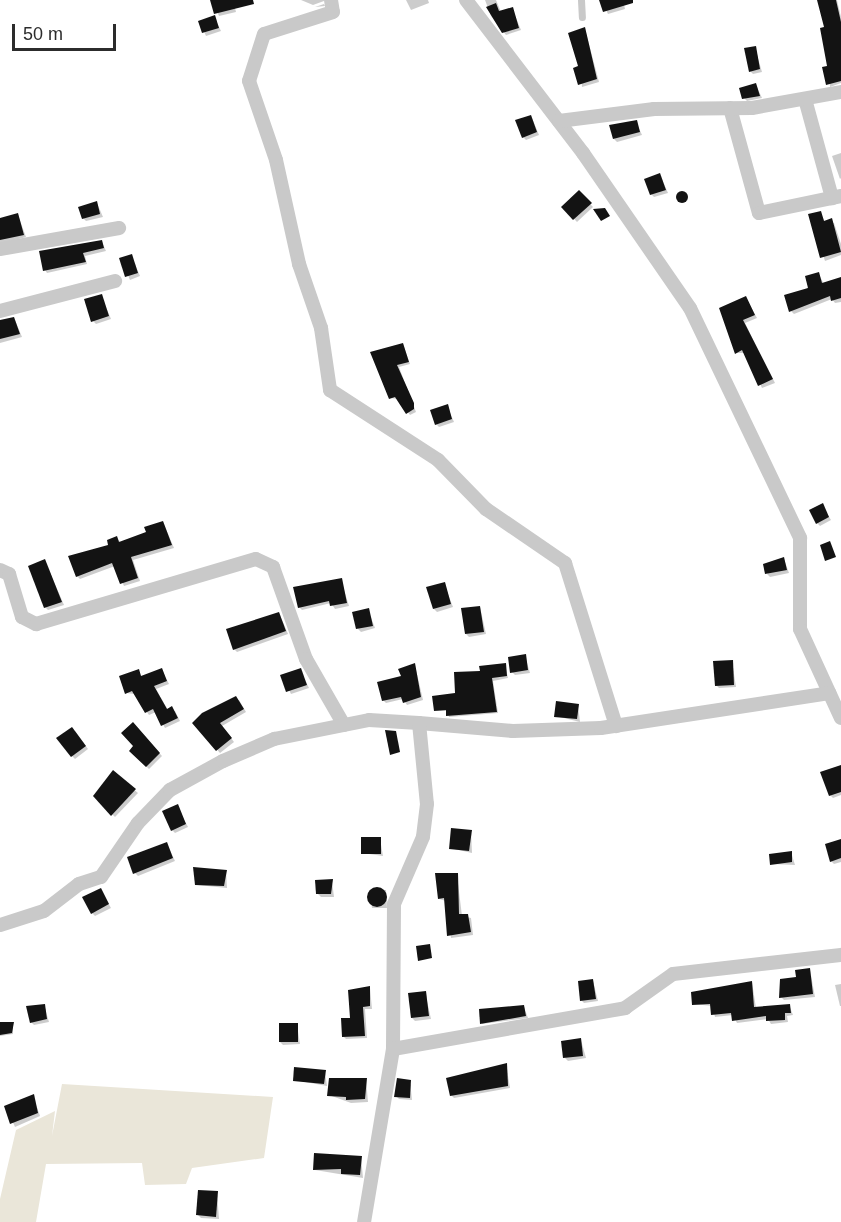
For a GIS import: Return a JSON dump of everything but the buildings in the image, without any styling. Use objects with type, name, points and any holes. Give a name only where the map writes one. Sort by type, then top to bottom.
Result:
[{"type":"street","points":[[331,0],[333,12],[264,34],[249,81],[276,160],[299,264],[321,328],[330,390],[438,460],[486,509],[566,563],[616,726]]},
{"type":"street","points":[[466,0],[559,121],[690,308],[800,538],[800,629],[841,718]]},
{"type":"street","points":[[559,121],[654,109],[730,108],[841,92]]},
{"type":"street","points":[[730,108],[759,213],[837,197],[805,99]]},
{"type":"street","points":[[0,249],[119,228]]},
{"type":"street","points":[[0,311],[115,281]]},
{"type":"street","points":[[0,570],[9,574],[22,617],[36,624],[256,559],[273,567],[306,659],[344,725]]},
{"type":"street","points":[[0,926],[44,911],[79,884],[101,877],[138,823],[170,790],[274,739],[369,720],[513,731],[616,726],[829,693]]},
{"type":"street","points":[[364,1222],[393,1048],[394,904],[423,837],[428,804],[419,723]]},
{"type":"street","points":[[393,1048],[625,1008],[673,974],[841,955]]},
{"type":"lane","points":[[581,0],[582,17]]},
{"type":"shaded area","points":[[62,1084],[273,1097],[264,1158],[192,1168],[186,1184],[145,1185],[142,1163],[46,1164],[36,1222],[0,1222],[0,1199],[16,1130],[55,1111],[52,1136]]}]
